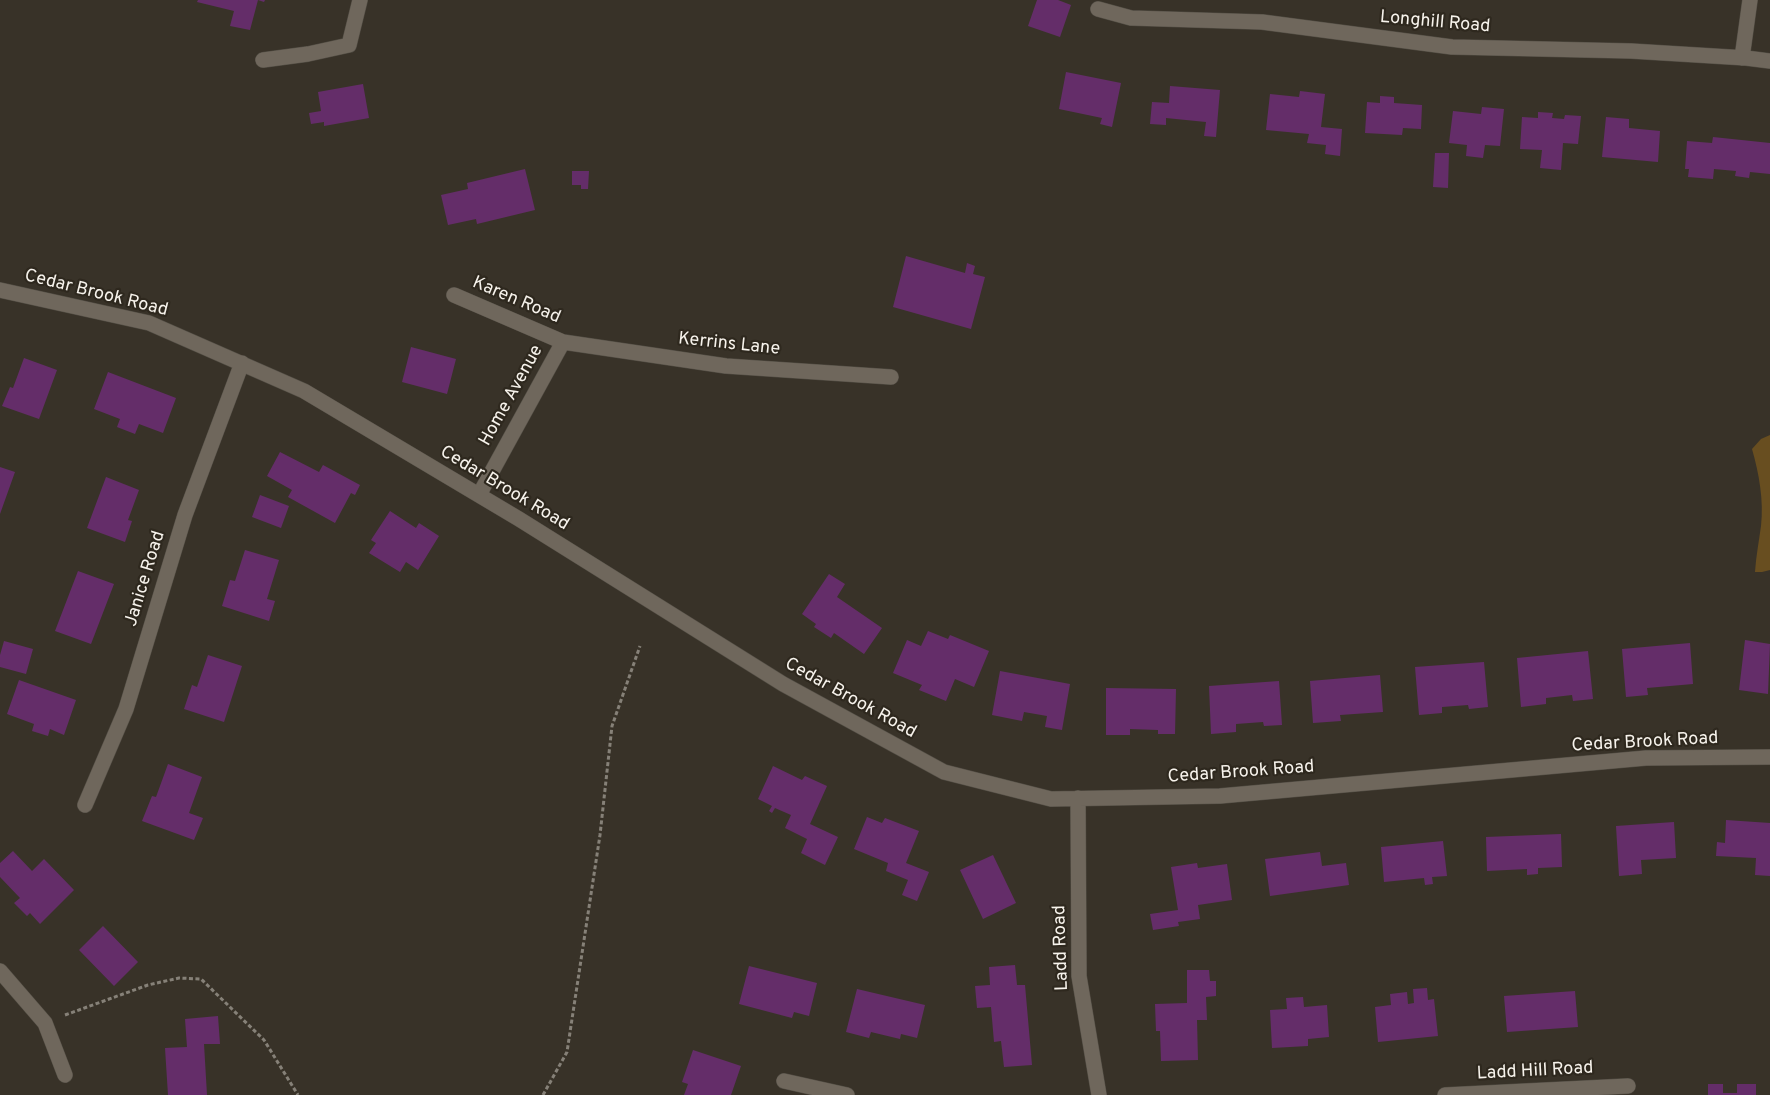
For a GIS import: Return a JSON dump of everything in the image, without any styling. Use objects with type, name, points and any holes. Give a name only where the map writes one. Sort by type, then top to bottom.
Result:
[{"type":"street","points":[[264,60],[308,54],[349,44],[360,0]]},
{"type":"street","points":[[1742,58],[1750,0]]},
{"type":"street","name":"Longhill Road","points":[[1098,9],[1131,18],[1262,22],[1452,47],[1631,51],[1770,61]]},
{"type":"street","name":"Cedar Brook Road","points":[[0,290],[149,323],[304,390],[479,495],[783,684],[944,772],[1051,799],[1220,796],[1646,758],[1770,757]]},
{"type":"street","name":"Karen Road","points":[[454,295],[563,342]]},
{"type":"street","name":"Kerrins Lane","points":[[563,342],[726,366],[891,378]]},
{"type":"street","name":"Home Avenue","points":[[479,495],[563,342]]},
{"type":"street","name":"Janice Road","points":[[84,805],[126,709],[185,514],[242,363]]},
{"type":"street","name":"Ladd Road","points":[[1078,798],[1079,976],[1099,1095]]},
{"type":"street","points":[[0,971],[45,1023],[66,1075]]},
{"type":"street","points":[[784,1081],[847,1095]]},
{"type":"street","name":"Ladd Hill Road","points":[[1445,1095],[1628,1086]]},
{"type":"path","points":[[543,1095],[567,1052],[600,835],[612,726],[640,646]]},
{"type":"path","points":[[45,1023],[148,985],[179,978],[201,979],[264,1040],[298,1095]]},
{"type":"shaded area","points":[[1770,435],[1770,570],[1755,572],[1762,507],[1759,477],[1752,449],[1761,439]]},
{"type":"building","points":[[198,0],[258,0],[250,30],[230,26],[234,11],[197,2]]},
{"type":"building","points":[[1037,0],[1058,0],[1071,5],[1060,37],[1028,26]]},
{"type":"building","points":[[1066,72],[1121,83],[1112,127],[1100,124],[1102,118],[1059,109]]},
{"type":"building","points":[[363,84],[369,118],[324,126],[324,122],[311,124],[309,113],[321,111],[318,92]]},
{"type":"building","points":[[1170,86],[1220,90],[1216,137],[1204,136],[1206,122],[1166,118],[1166,125],[1150,124],[1152,102],[1169,103]]},
{"type":"building","points":[[1300,91],[1325,94],[1321,127],[1342,129],[1340,156],[1325,154],[1326,145],[1307,143],[1309,134],[1266,130],[1270,94],[1299,97]]},
{"type":"building","points":[[1380,96],[1394,97],[1394,103],[1422,105],[1421,129],[1403,128],[1402,135],[1365,133],[1367,102],[1380,103]]},
{"type":"building","points":[[1482,107],[1504,109],[1500,146],[1485,145],[1483,158],[1466,156],[1467,145],[1449,143],[1453,111],[1481,114]]},
{"type":"building","points":[[1538,112],[1553,113],[1552,118],[1564,119],[1565,115],[1581,116],[1578,144],[1563,143],[1561,170],[1540,168],[1542,150],[1520,149],[1522,117],[1538,118]]},
{"type":"building","points":[[1606,117],[1629,119],[1629,128],[1660,131],[1658,162],[1602,157]]},
{"type":"building","points":[[1713,137],[1770,143],[1770,174],[1750,172],[1749,178],[1735,176],[1736,171],[1714,169],[1713,179],[1688,177],[1689,169],[1685,169],[1687,141],[1712,143]]},
{"type":"building","points":[[1435,153],[1449,153],[1448,188],[1433,187]]},
{"type":"building","points":[[525,169],[535,210],[477,224],[476,219],[448,225],[441,195],[468,189],[467,183]]},
{"type":"building","points":[[572,171],[589,171],[588,189],[581,189],[581,185],[572,185]]},
{"type":"building","points":[[906,256],[965,273],[967,263],[975,266],[973,274],[985,277],[971,329],[893,307]]},
{"type":"building","points":[[411,347],[456,359],[447,394],[402,382]]},
{"type":"building","points":[[24,358],[57,370],[39,419],[2,406],[10,387],[13,388]]},
{"type":"building","points":[[108,372],[176,398],[163,433],[139,424],[135,434],[117,427],[120,419],[94,409]]},
{"type":"building","points":[[280,452],[319,472],[323,465],[360,485],[355,495],[351,493],[335,523],[288,497],[292,490],[267,476]]},
{"type":"building","points":[[0,467],[15,472],[0,514]]},
{"type":"building","points":[[106,477],[139,490],[128,520],[132,521],[125,542],[87,528]]},
{"type":"building","points":[[260,495],[289,506],[281,528],[252,517]]},
{"type":"building","points":[[390,511],[416,528],[419,523],[439,536],[418,570],[406,562],[400,572],[369,553],[376,543],[371,540]]},
{"type":"building","points":[[245,550],[279,560],[267,599],[275,601],[269,621],[222,606],[230,580],[235,581]]},
{"type":"building","points":[[78,571],[114,584],[91,644],[55,631]]},
{"type":"building","points":[[829,574],[845,584],[837,597],[882,628],[864,654],[834,633],[831,638],[814,627],[816,624],[802,614]]},
{"type":"building","points":[[928,631],[948,639],[950,635],[989,651],[974,687],[955,679],[946,701],[919,690],[922,685],[893,673],[907,640],[921,646]]},
{"type":"building","points":[[1745,640],[1770,644],[1768,694],[1739,690]]},
{"type":"building","points":[[4,641],[33,649],[26,674],[0,667],[0,655]]},
{"type":"building","points":[[1690,643],[1693,684],[1647,688],[1648,695],[1626,697],[1622,649]]},
{"type":"building","points":[[1588,651],[1593,699],[1573,701],[1572,695],[1546,698],[1546,704],[1521,707],[1517,658]]},
{"type":"building","points":[[208,655],[242,666],[224,722],[184,709],[192,685],[197,687]]},
{"type":"building","points":[[1484,662],[1488,707],[1469,709],[1468,705],[1442,707],[1442,713],[1419,715],[1415,667]]},
{"type":"building","points":[[1000,671],[1070,684],[1062,730],[1045,727],[1047,716],[1024,712],[1022,721],[992,715]]},
{"type":"building","points":[[1380,675],[1383,712],[1340,715],[1341,721],[1313,723],[1310,681]]},
{"type":"building","points":[[19,680],[76,700],[64,735],[50,729],[48,736],[32,731],[34,724],[7,714]]},
{"type":"building","points":[[1279,681],[1282,725],[1264,726],[1263,722],[1236,724],[1236,732],[1211,734],[1209,686]]},
{"type":"building","points":[[1106,688],[1176,689],[1175,734],[1158,734],[1158,730],[1130,729],[1130,735],[1106,735]]},
{"type":"building","points":[[168,764],[202,777],[189,813],[203,818],[194,840],[142,821],[152,796],[156,797]]},
{"type":"building","points":[[773,766],[802,780],[805,776],[827,786],[810,824],[838,837],[825,865],[801,853],[807,839],[785,828],[791,815],[775,808],[772,813],[769,811],[772,806],[758,799]]},
{"type":"building","points":[[867,817],[882,823],[885,818],[919,831],[906,863],[929,872],[917,901],[902,895],[908,880],[886,871],[888,863],[854,849]]},
{"type":"building","points":[[1726,820],[1770,823],[1770,876],[1755,875],[1756,858],[1716,856],[1717,842],[1725,843]]},
{"type":"building","points":[[1674,822],[1676,858],[1641,860],[1642,874],[1619,876],[1616,826]]},
{"type":"building","points":[[1561,834],[1562,867],[1538,868],[1538,874],[1527,875],[1527,869],[1487,871],[1486,837]]},
{"type":"building","points":[[1443,841],[1447,876],[1432,877],[1433,884],[1425,885],[1424,878],[1384,882],[1381,847]]},
{"type":"building","points":[[13,851],[32,871],[44,859],[74,890],[40,924],[30,913],[27,916],[14,903],[20,898],[0,877],[0,863]]},
{"type":"building","points":[[1320,852],[1322,866],[1346,863],[1349,885],[1270,896],[1265,859]]},
{"type":"building","points":[[993,855],[1016,903],[983,919],[960,870]]},
{"type":"building","points":[[1197,863],[1198,868],[1227,864],[1232,900],[1198,905],[1200,919],[1178,922],[1179,926],[1153,930],[1150,914],[1178,910],[1171,867]]},
{"type":"building","points":[[103,926],[138,962],[114,986],[79,950]]},
{"type":"building","points":[[1015,965],[1017,985],[1025,985],[1032,1065],[1004,1067],[1001,1041],[994,1042],[991,1007],[977,1008],[975,986],[990,985],[989,967]]},
{"type":"building","points":[[749,966],[817,983],[809,1016],[794,1012],[792,1018],[739,1004]]},
{"type":"building","points":[[1187,970],[1209,970],[1210,981],[1216,981],[1216,996],[1206,997],[1207,1020],[1197,1020],[1198,1060],[1161,1061],[1160,1031],[1156,1031],[1155,1004],[1187,1003]]},
{"type":"building","points":[[1427,988],[1428,1000],[1434,999],[1438,1036],[1378,1042],[1375,1007],[1391,1005],[1390,994],[1407,992],[1408,1004],[1414,1003],[1413,989]]},
{"type":"building","points":[[857,989],[925,1005],[917,1038],[901,1034],[900,1039],[871,1032],[869,1038],[846,1032]]},
{"type":"building","points":[[1575,991],[1578,1027],[1507,1032],[1504,996]]},
{"type":"building","points":[[1303,997],[1304,1007],[1327,1005],[1329,1037],[1308,1039],[1308,1046],[1272,1048],[1270,1010],[1287,1009],[1286,998]]},
{"type":"building","points":[[218,1016],[220,1044],[204,1044],[207,1095],[168,1095],[165,1048],[187,1047],[185,1019]]},
{"type":"building","points":[[693,1050],[741,1066],[731,1095],[684,1095],[688,1084],[682,1082]]},
{"type":"building","points":[[1708,1084],[1723,1084],[1723,1093],[1737,1093],[1737,1084],[1756,1084],[1756,1095],[1708,1095]]}]
